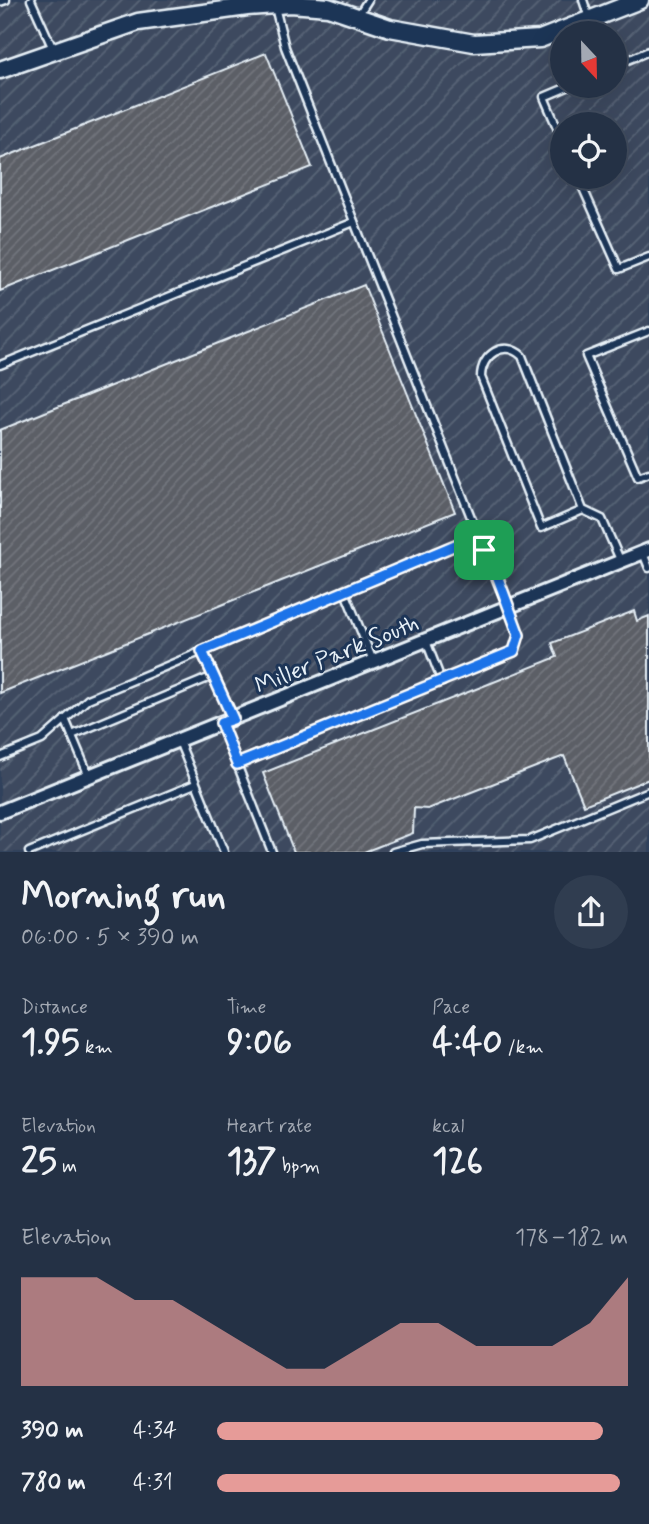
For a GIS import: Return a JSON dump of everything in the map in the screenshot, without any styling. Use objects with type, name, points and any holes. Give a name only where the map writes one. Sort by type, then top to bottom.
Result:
[{"type":"street","points":[[0,70],[138,22],[208,6],[328,7],[436,39],[474,43],[540,39],[640,0]]},
{"type":"street","name":"Miller Park South","points":[[0,811],[374,663],[646,551]]},
{"type":"lane","points":[[0,2],[6,0]]},
{"type":"lane","points":[[31,0],[53,50]]},
{"type":"lane","points":[[358,16],[368,0]]},
{"type":"lane","points":[[583,0],[590,20]]},
{"type":"lane","points":[[237,764],[514,651],[519,635],[285,47],[274,5]]},
{"type":"lane","points":[[627,60],[649,51]]},
{"type":"lane","points":[[550,94],[544,97],[550,112]]},
{"type":"lane","points":[[583,189],[619,269],[649,257]]},
{"type":"lane","points":[[0,365],[354,222]]},
{"type":"lane","points":[[649,331],[586,356],[638,477],[649,473]]},
{"type":"lane","points":[[583,510],[541,528],[481,377],[485,360],[492,353],[504,348],[516,350],[522,356],[583,510],[602,519],[621,562]]},
{"type":"lane","points":[[0,757],[42,740],[88,699],[465,541],[484,550]]},
{"type":"lane","points":[[646,551],[649,568]]},
{"type":"lane","points":[[345,592],[374,663]]},
{"type":"lane","points":[[426,641],[442,682]]},
{"type":"lane","points":[[202,651],[214,676],[237,764],[272,852]]},
{"type":"lane","points":[[72,735],[214,676]]},
{"type":"lane","points":[[65,719],[89,776]]},
{"type":"lane","points":[[179,741],[224,852]]},
{"type":"lane","points":[[29,852],[195,784]]},
{"type":"lane","points":[[393,852],[422,844],[530,840],[649,791]]},
{"type":"shaded area","points":[[0,0],[649,0],[649,852],[0,852]]},
{"type":"building","points":[[266,53],[312,167],[0,291],[0,159]]},
{"type":"building","points":[[364,285],[455,512],[0,693],[0,430]]},
{"type":"building","points":[[634,611],[637,621],[649,616],[649,779],[584,805],[564,756],[428,809],[414,808],[413,833],[364,852],[294,852],[263,773],[557,657],[552,643]]},
{"type":"route","points":[[465,541],[484,550],[495,570],[519,635],[519,643],[514,651],[237,764],[221,723],[233,719],[202,651],[465,541]]}]
